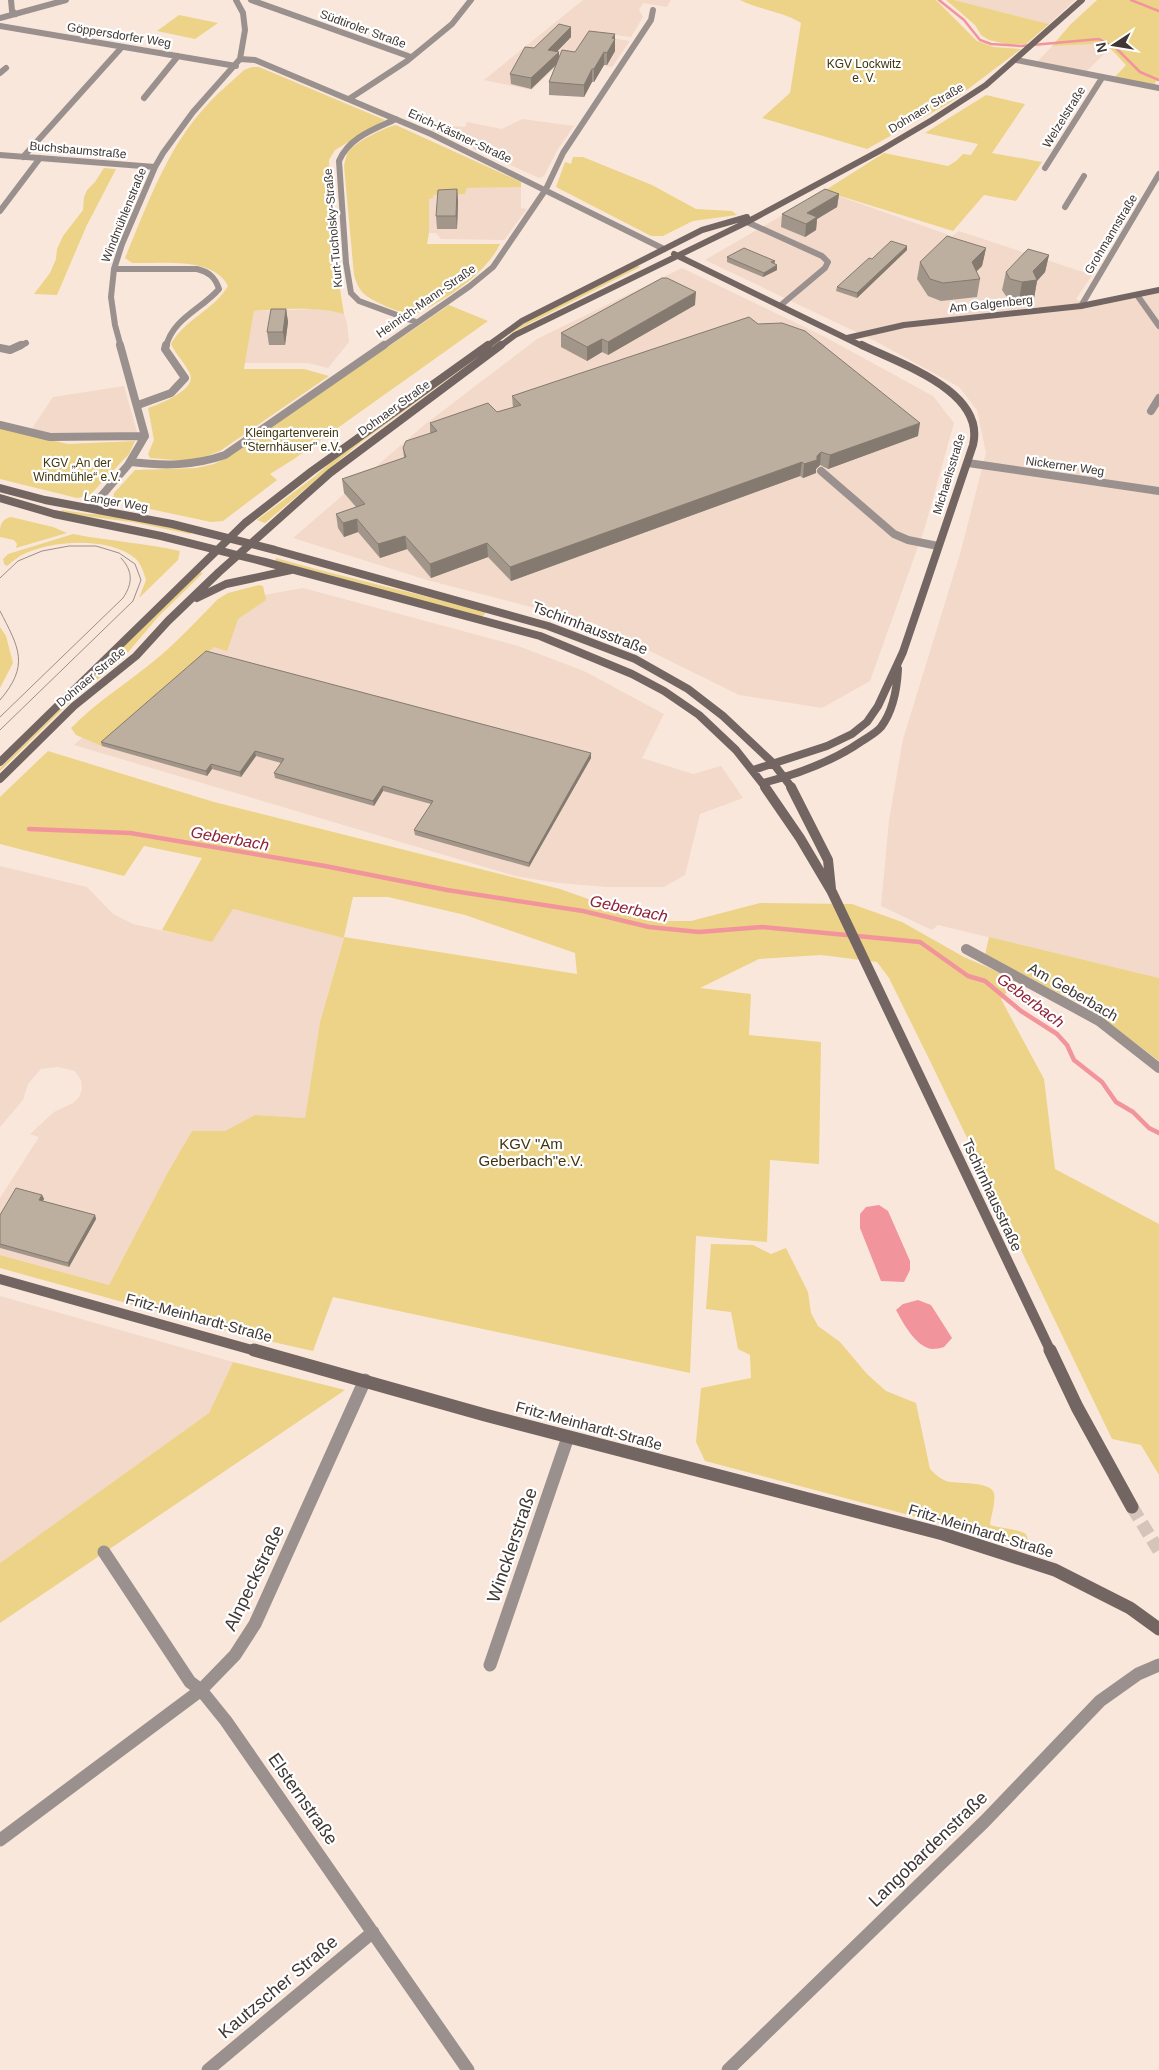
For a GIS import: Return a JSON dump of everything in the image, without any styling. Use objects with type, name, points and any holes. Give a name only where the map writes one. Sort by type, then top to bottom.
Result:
[{"type":"main road","name":"Dohnaer Straße","points":[[0,779],[74,706],[136,656],[149,640],[238,555],[344,460],[515,335],[747,222],[881,150],[932,120],[986,85],[1082,0]]},
{"type":"main road","name":"Dohnaer Straße","points":[[0,762],[228,538],[260,510],[312,471],[509,330],[548,307],[716,224],[765,211]]},
{"type":"main road","name":"Michaelisstraße","points":[[664,249],[781,304],[927,377],[961,402],[972,416],[975,427],[975,437],[968,462],[898,665],[878,706],[866,722],[852,734],[827,746],[753,770]]},
{"type":"main road","name":"Am Galgenberg","points":[[848,338],[948,320],[1081,306],[1159,290]]},
{"type":"main road","name":"Langer Weg","points":[[0,488],[45,500],[163,522],[228,538]]},
{"type":"main road","name":"Langer Weg","points":[[0,498],[54,514],[161,536],[216,550]]},
{"type":"main road","name":"Tschirnhausstraße","points":[[228,538],[548,626],[634,659],[688,689],[723,716],[774,763],[785,777],[828,860],[832,892]]},
{"type":"main road","name":"Tschirnhausstraße","points":[[216,550],[540,636],[632,674],[664,691],[699,715],[733,746],[763,783],[800,838],[832,892],[1077,1407],[1132,1507]]},
{"type":"main road","points":[[190,601],[226,584],[294,570]]},
{"type":"main road","name":"Michaelisstraße","points":[[763,783],[805,772],[850,750],[879,729],[890,710],[897,690],[898,665]]},
{"type":"main road","name":"Fritz-Meinhardt-Straße","points":[[0,1279],[568,1437],[943,1534],[1055,1570],[1130,1608],[1159,1629]]},
{"type":"street","points":[[12,0],[12,11],[16,14]]},
{"type":"street","points":[[0,18],[66,0]]},
{"type":"street","points":[[236,0],[243,13],[246,30],[238,63]]},
{"type":"street","name":"Südtiroler Straße","points":[[251,0],[411,57]]},
{"type":"street","points":[[349,99],[411,57],[452,24],[471,0]]},
{"type":"street","name":"Heinrich-Mann-Straße","points":[[131,462],[184,466],[205,463],[225,455],[470,286],[493,266],[546,190],[563,153],[647,26],[653,10]]},
{"type":"street","name":"Göppersdorfer Weg","points":[[0,26],[178,56],[238,63]]},
{"type":"street","points":[[23,156],[122,47]]},
{"type":"street","points":[[144,98],[178,56]]},
{"type":"street","name":"Erich-Kästner-Straße","points":[[238,63],[255,60],[396,119],[546,190],[664,249]]},
{"type":"street","points":[[1016,60],[1159,88]]},
{"type":"street","name":"Windmühlenstraße","points":[[145,436],[115,324],[111,297],[114,269],[122,244],[155,167],[193,112],[238,63]]},
{"type":"street","points":[[0,74],[3,67]]},
{"type":"street","name":"Welzelstraße","points":[[1045,168],[1102,78]]},
{"type":"street","name":"Kurt-Tucholsky-Straße","points":[[396,119],[350,144],[340,155],[340,202],[346,263],[350,293],[358,301],[416,322]]},
{"type":"street","name":"Buchsbaumstraße","points":[[0,154],[155,167]]},
{"type":"street","points":[[0,211],[40,158]]},
{"type":"street","name":"Grohmannstraße","points":[[1081,306],[1159,174]]},
{"type":"street","points":[[1065,207],[1084,176]]},
{"type":"street","points":[[747,222],[822,256],[828,262],[825,268],[781,304]]},
{"type":"street","points":[[114,269],[197,269],[208,272],[217,280],[219,289],[214,296],[177,325],[166,338],[165,349],[184,378],[180,386],[170,395],[138,405]]},
{"type":"street","points":[[1137,295],[1159,326]]},
{"type":"street","points":[[0,348],[10,350],[26,343]]},
{"type":"street","points":[[1151,411],[1159,398]]},
{"type":"street","points":[[0,425],[50,437],[145,436],[131,462],[91,508]]},
{"type":"street","name":"Nickerner Weg","points":[[968,462],[1159,491]]},
{"type":"street","points":[[822,471],[894,534],[908,540],[938,546]]},
{"type":"street","name":"Am Geberbach","points":[[966,949],[1099,1021],[1159,1068]]},
{"type":"street","name":"Alnpeckstraße","points":[[0,1840],[200,1690],[235,1655],[255,1624],[365,1380]]},
{"type":"street","name":"Wincklerstraße","points":[[490,1666],[568,1437]]},
{"type":"street","name":"Elsternstraße","points":[[104,1552],[190,1682],[200,1690],[226,1721],[468,2070]]},
{"type":"street","name":"Langobardenstraße","points":[[728,2070],[1022,1784],[1098,1703],[1123,1681],[1159,1665]]},
{"type":"street","name":"Kautzscher Straße","points":[[208,2070],[373,1932]]},
{"type":"shaded area","points":[[583,0],[671,0],[667,7],[643,3],[639,10],[643,17],[631,37],[594,32],[592,35],[630,41],[612,67],[580,63],[566,57],[532,90],[484,80]]},
{"type":"shaded area","points":[[954,0],[1075,0],[1049,24]]},
{"type":"shaded area","points":[[1097,44],[1110,48],[1086,72],[1037,62],[1052,46]]},
{"type":"shaded area","points":[[522,119],[574,126],[558,149],[544,176],[539,178],[432,130],[441,125],[465,127],[467,122],[502,129]]},
{"type":"shaded area","points":[[521,187],[521,208],[527,209],[504,240],[441,239],[436,233],[429,233],[429,199],[432,195],[465,194],[466,188]]},
{"type":"shaded area","points":[[824,191],[952,236],[959,231],[1092,275],[1076,299],[1092,307],[1159,293],[1159,978],[938,925],[932,930],[881,906],[889,820],[903,739],[960,554],[986,453],[977,410],[959,387],[875,341],[705,260]]},
{"type":"shaded area","points":[[682,268],[825,337],[933,396],[954,423],[925,527],[870,681],[822,708],[739,695],[593,623],[427,580],[293,538],[423,426],[537,339]]},
{"type":"shaded area","points":[[316,309],[344,314],[347,323],[349,342],[328,368],[308,363],[245,363],[254,311]]},
{"type":"shaded area","points":[[124,386],[137,432],[60,436],[31,430],[53,397]]},
{"type":"shaded area","points":[[303,588],[518,646],[584,671],[664,714],[642,758],[693,774],[721,766],[743,798],[700,814],[685,875],[664,887],[607,887],[558,883],[515,876],[74,745],[195,634],[236,600]]},
{"type":"shaded area","points":[[0,866],[87,887],[113,914],[133,924],[212,942],[233,909],[344,937],[320,1022],[305,1118],[255,1115],[225,1131],[192,1131],[168,1172],[109,1285],[0,1255],[0,1198],[39,1137],[30,1134],[54,1112],[73,1103],[79,1097],[82,1089],[81,1080],[75,1071],[58,1067],[41,1069],[28,1084],[23,1100],[0,1127]]},
{"type":"shaded area","points":[[879,1205],[888,1211],[910,1261],[910,1270],[904,1282],[881,1281],[860,1228],[860,1214],[866,1207]]},
{"type":"shaded area","points":[[0,1296],[233,1362],[209,1413],[0,1563]]},
{"type":"shaded area","points":[[918,1300],[931,1305],[952,1338],[944,1347],[932,1349],[921,1344],[911,1334],[896,1310],[903,1304]]},
{"type":"green space","name":"KGV Lockwitz e. V.","points":[[740,0],[936,0],[977,41],[994,47],[1021,49],[951,102],[867,149],[762,118],[790,93],[801,23]]},
{"type":"green space","points":[[946,0],[954,0],[1049,24],[1026,44],[1006,44],[989,40],[981,35],[975,25]]},
{"type":"green space","points":[[1097,0],[1159,0],[1159,81],[1156,81],[1154,86],[1114,78],[1126,65],[1110,48],[1097,44],[1052,46],[1070,25]]},
{"type":"green space","points":[[179,15],[218,23],[195,39],[157,31]]},
{"type":"green space","points":[[259,67],[385,120],[335,150],[329,160],[333,273],[338,277],[344,314],[311,309],[254,311],[244,369],[304,369],[329,376],[220,451],[199,459],[186,461],[150,458],[148,454],[154,440],[148,408],[176,396],[188,386],[191,380],[188,370],[171,344],[177,335],[215,302],[228,286],[221,276],[199,266],[171,263],[132,263],[125,258],[157,182],[188,128],[216,96],[244,70]]},
{"type":"green space","points":[[986,95],[1025,104],[992,153],[1042,162],[1016,201],[984,195],[953,231],[824,191],[884,153],[948,166],[963,154],[971,155],[978,144],[925,133]]},
{"type":"green space","points":[[396,125],[521,182],[521,187],[467,188],[465,194],[433,195],[433,198],[429,199],[429,233],[427,244],[500,244],[485,266],[463,286],[414,315],[395,310],[367,296],[360,289],[354,275],[344,166],[346,158],[349,151],[357,143]]},
{"type":"green space","points":[[573,157],[583,157],[652,185],[696,209],[732,211],[737,215],[693,221],[663,236],[651,236],[556,187],[565,162],[571,164]]},
{"type":"green space","points":[[104,168],[116,169],[86,227],[57,295],[34,294],[50,273],[63,236],[83,210],[84,197],[87,190]]},
{"type":"green space","points":[[637,265],[640,267],[511,333],[360,443],[265,523],[257,520],[331,462],[509,332]]},
{"type":"green space","name":"Kleingartenverein \"Sternhäuser\" e.V.","points":[[449,305],[488,321],[294,459],[270,474],[277,480],[223,521],[211,522],[117,502],[113,499],[114,493],[135,470],[196,468],[214,464],[226,458]]},
{"type":"green space","name":"KGV „An der Windmühle“ e.V.","points":[[0,428],[68,444],[135,441],[129,454],[89,496],[77,498],[0,479]]},
{"type":"green space","points":[[62,510],[89,514],[107,514],[193,532],[190,534],[132,522],[60,513]]},
{"type":"green space","points":[[11,517],[53,527],[67,533],[16,548],[17,544],[14,540],[0,537],[1,524]]},
{"type":"green space","points":[[73,534],[180,551],[178,560],[139,598],[146,580],[141,566],[136,559],[111,547],[79,543],[47,546],[20,556],[7,566],[4,564],[3,559],[8,554]]},
{"type":"green space","points":[[276,558],[486,612],[482,617],[275,561]]},
{"type":"green space","points":[[199,572],[203,573],[158,617],[124,657],[67,705],[0,771],[0,768]]},
{"type":"green space","points":[[259,585],[263,586],[266,600],[238,619],[227,651],[214,647],[102,746],[76,735],[71,728],[81,718],[160,656],[218,599],[228,593]]},
{"type":"green space","points":[[0,627],[6,636],[13,663],[0,688]]},
{"type":"green space","name":"KGV \"Am Geberbach\"e.V.","points":[[48,751],[214,802],[560,889],[650,921],[691,921],[760,903],[852,904],[902,922],[964,957],[1017,980],[1001,999],[1044,1079],[1055,1169],[1159,1224],[1159,1475],[1141,1445],[1112,1439],[932,1065],[889,978],[877,962],[821,955],[759,959],[700,988],[751,994],[749,1035],[821,1042],[819,1164],[770,1160],[767,1242],[696,1236],[690,1373],[333,1297],[313,1351],[238,1334],[0,1268],[0,1255],[109,1285],[168,1172],[192,1131],[225,1131],[255,1115],[305,1118],[320,1022],[344,938],[233,909],[212,942],[162,930],[202,858],[144,846],[124,876],[0,844],[0,797]],"holes":[[[353,897],[388,897],[465,915],[575,953],[577,974],[344,937]]]},
{"type":"green space","points":[[989,937],[1159,978],[1159,1061],[1090,1009],[985,955]]},
{"type":"green space","points":[[711,1244],[753,1245],[771,1254],[786,1248],[808,1292],[811,1313],[818,1326],[840,1342],[867,1374],[886,1391],[916,1403],[930,1469],[946,1481],[987,1486],[991,1489],[994,1493],[994,1501],[990,1525],[1026,1534],[1028,1540],[1026,1546],[705,1461],[696,1442],[701,1388],[751,1378],[750,1355],[738,1349],[731,1312],[706,1309]]},
{"type":"green space","points":[[233,1362],[345,1390],[0,1623],[0,1563],[209,1413]]},
{"type":"building","points":[[559,24],[571,27],[548,50],[559,52],[531,78],[510,74],[525,47],[534,48]]},
{"type":"building","points":[[589,31],[615,34],[612,38],[615,39],[607,53],[604,52],[594,69],[592,69],[584,85],[549,82],[562,50],[575,52]]},
{"type":"building","points":[[457,189],[456,216],[436,216],[438,190]]},
{"type":"building","points":[[825,189],[839,194],[807,213],[817,217],[806,224],[782,214]]},
{"type":"building","points":[[947,236],[986,248],[972,262],[980,279],[943,283],[930,279],[920,262]]},
{"type":"building","points":[[891,241],[907,246],[857,293],[837,287],[869,258],[872,259]]},
{"type":"building","points":[[744,248],[775,261],[771,262],[777,265],[764,273],[727,257]]},
{"type":"building","points":[[1028,249],[1049,255],[1033,271],[1037,280],[1022,282],[1010,279],[1006,272]]},
{"type":"building","points":[[662,278],[667,278],[696,292],[608,342],[602,339],[587,347],[561,333]]},
{"type":"building","points":[[271,309],[286,309],[283,332],[267,332]]},
{"type":"building","points":[[749,317],[758,324],[782,323],[805,331],[920,423],[830,455],[821,452],[817,456],[817,460],[804,464],[802,462],[510,567],[487,543],[430,564],[405,536],[378,544],[357,519],[343,523],[336,514],[365,504],[342,479],[406,457],[403,448],[406,441],[437,431],[430,423],[488,403],[497,412],[521,405],[512,396]]},
{"type":"building","points":[[206,651],[591,753],[529,863],[414,830],[433,801],[383,786],[373,801],[274,773],[284,759],[255,751],[240,772],[211,764],[206,771],[101,742]]},
{"type":"building","points":[[16,1188],[42,1195],[39,1200],[95,1215],[68,1263],[0,1244],[0,1215]]},
{"type":"waterway","points":[[939,0],[964,20],[980,40],[991,44],[1021,46],[1099,39],[1116,48],[1140,72],[1159,80]]},
{"type":"waterway","points":[[1131,0],[1159,11]]},
{"type":"waterway","name":"Geberbach","points":[[29,829],[130,833],[325,866],[447,890],[583,911],[649,927],[699,932],[762,927],[920,942],[968,976],[985,981],[1021,1011],[1057,1034],[1067,1045],[1074,1060],[1102,1082],[1116,1102],[1133,1112],[1149,1128],[1159,1133]]},
{"type":"tunnel","points":[[1132,1507],[1159,1551]]},
{"type":"tram line","points":[[0,578],[18,561],[42,551],[69,546],[96,546],[119,553],[135,564],[141,580],[133,601],[0,730]]},
{"type":"tram line","points":[[0,717],[123,598],[129,587],[130,572],[121,558]]},
{"type":"tram line","points":[[0,611],[12,636],[18,656],[15,677],[0,700]]}]
